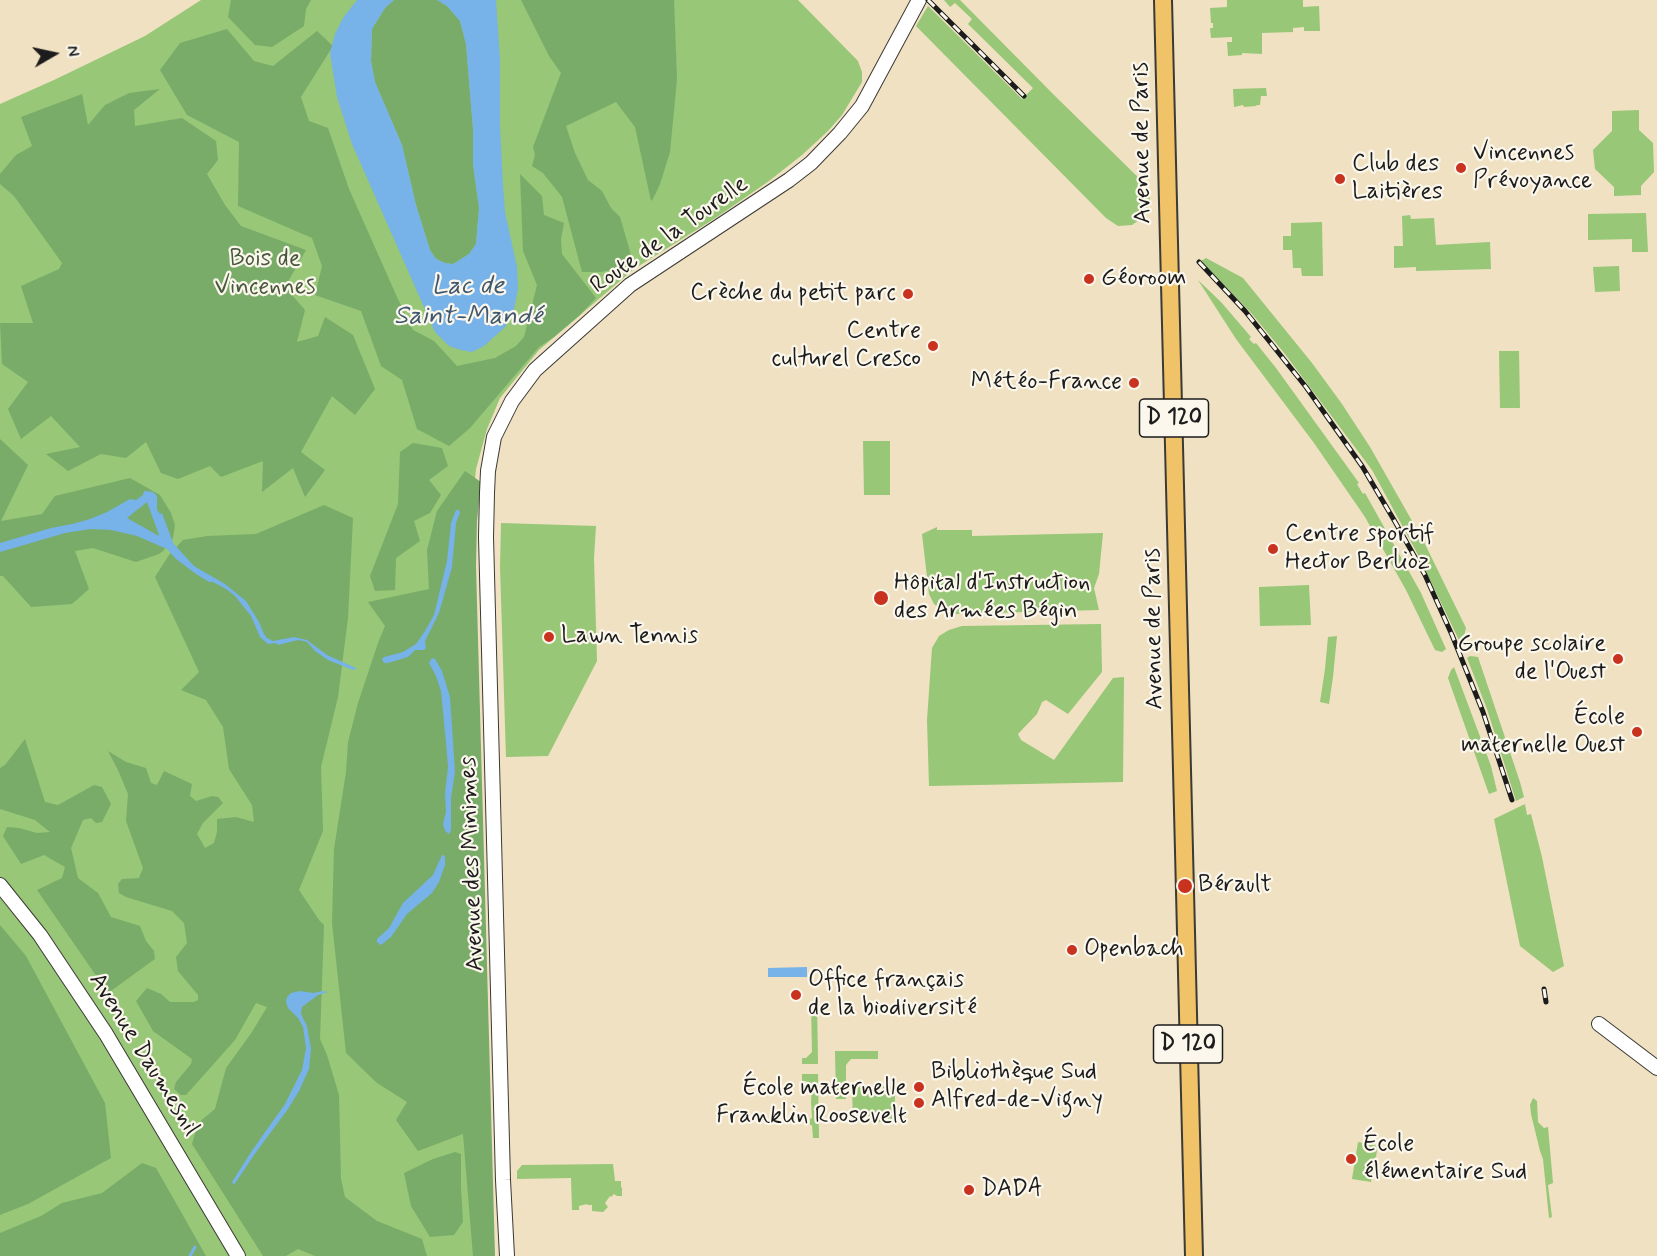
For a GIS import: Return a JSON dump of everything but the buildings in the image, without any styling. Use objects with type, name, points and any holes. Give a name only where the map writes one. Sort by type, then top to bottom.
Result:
[{"type":"main road","name":"Avenue de Paris","points":[[1164,0],[1194,1256]]},
{"type":"street","name":"Route de la Tourelle","points":[[488,471],[498,427],[512,401],[535,370],[632,283],[750,207],[811,163],[853,119],[862,106],[919,0]]},
{"type":"street","name":"Avenue des Minimes","points":[[488,471],[486,537],[507,1256]]},
{"type":"street","name":"Avenue Daumesnil","points":[[0,885],[39,935],[106,1034],[238,1256]]},
{"type":"street","points":[[1599,1024],[1657,1068]]},
{"type":"green space","name":"Bois de Vincennes","points":[[201,0],[798,0],[858,61],[862,72],[862,82],[842,115],[802,155],[717,217],[634,269],[539,350],[500,398],[487,429],[476,469],[471,518],[494,1256],[0,1256],[0,104],[145,36]]},
{"type":"green space","points":[[231,0],[311,0],[306,9],[304,26],[272,47],[255,45],[228,17]]},
{"type":"green space","points":[[394,0],[437,0],[447,6],[460,21],[466,44],[473,129],[473,164],[479,208],[476,244],[469,254],[453,264],[436,259],[430,250],[416,205],[402,145],[375,82],[371,61],[372,29],[385,8]]},
{"type":"green space","points":[[521,0],[674,0],[677,79],[670,152],[653,199],[651,201],[635,127],[616,102],[566,126],[575,153],[588,180],[602,191],[611,208],[620,217],[631,255],[624,267],[601,272],[582,272],[562,197],[543,173],[532,166],[535,155],[533,147],[561,73],[549,56]]},
{"type":"green space","points":[[944,0],[960,0],[1145,184],[1150,200],[1142,218],[1132,225],[1118,226],[1106,218],[916,26],[928,6],[1022,99],[1033,88],[968,24],[972,19],[955,3],[950,7]]},
{"type":"green space","points":[[1227,0],[1303,0],[1303,7],[1319,6],[1320,31],[1304,31],[1304,27],[1293,28],[1293,32],[1262,33],[1262,54],[1242,53],[1242,55],[1228,56],[1227,42],[1232,42],[1232,37],[1211,38],[1210,28],[1213,28],[1213,23],[1211,23],[1210,8],[1227,7]]},
{"type":"green space","points":[[227,29],[254,61],[273,66],[317,31],[333,46],[301,97],[309,121],[328,128],[349,189],[413,330],[434,341],[457,366],[495,358],[516,346],[524,337],[537,285],[523,251],[520,174],[542,196],[544,215],[564,223],[561,239],[562,254],[596,298],[579,316],[539,347],[470,428],[449,446],[417,429],[402,380],[381,366],[361,311],[315,295],[322,266],[312,238],[238,206],[239,142],[187,115],[160,70],[180,43]]},
{"type":"green space","points":[[1266,88],[1267,96],[1261,96],[1260,105],[1234,107],[1233,89]]},
{"type":"green space","points":[[160,89],[134,110],[135,126],[182,118],[216,141],[218,160],[207,174],[225,205],[241,226],[306,250],[285,287],[305,310],[297,342],[318,336],[325,317],[353,335],[375,389],[355,415],[332,396],[301,452],[325,470],[305,497],[293,468],[262,492],[263,461],[221,477],[210,466],[178,479],[161,473],[146,442],[126,458],[101,454],[68,471],[46,454],[80,447],[51,416],[21,439],[8,409],[28,382],[2,364],[0,323],[33,323],[21,286],[59,269],[62,263],[14,196],[0,184],[0,174],[16,155],[32,146],[21,117],[82,94],[88,125],[105,105],[129,93]]},
{"type":"green space","points":[[1639,110],[1639,130],[1653,143],[1654,172],[1641,186],[1641,195],[1614,196],[1614,187],[1595,169],[1593,150],[1612,131],[1612,111]]},
{"type":"green space","points":[[1646,213],[1648,252],[1632,252],[1632,239],[1588,240],[1588,214]]},
{"type":"green space","points":[[1410,215],[1411,219],[1434,218],[1436,245],[1490,242],[1491,269],[1416,271],[1416,267],[1394,268],[1394,246],[1403,246],[1402,216]]},
{"type":"green space","points":[[1322,222],[1323,276],[1302,276],[1301,268],[1293,268],[1292,250],[1283,250],[1283,236],[1291,236],[1291,223]]},
{"type":"green space","points":[[1206,258],[1243,278],[1342,404],[1370,447],[1424,542],[1466,628],[1464,636],[1459,640],[1416,551],[1372,470],[1285,354],[1252,314],[1201,261]]},
{"type":"green space","points":[[1619,266],[1620,291],[1595,292],[1593,267]]},
{"type":"green space","points":[[1198,280],[1221,302],[1251,337],[1249,339],[1254,344],[1256,343],[1276,368],[1359,483],[1357,484],[1363,494],[1365,493],[1421,593],[1446,649],[1442,652],[1435,650],[1406,590],[1365,517],[1314,443],[1236,339]]},
{"type":"green space","points":[[1499,351],[1519,351],[1520,408],[1500,408]]},
{"type":"green space","points":[[0,439],[28,465],[1,521],[42,514],[55,496],[130,478],[160,495],[175,525],[173,538],[159,554],[136,562],[93,548],[75,551],[89,589],[72,604],[31,607],[3,576],[0,576]]},
{"type":"green space","points":[[863,441],[890,441],[890,495],[864,495]]},
{"type":"green space","points":[[413,443],[442,448],[448,466],[429,480],[441,495],[430,513],[414,521],[420,541],[396,558],[395,590],[375,591],[370,576],[398,504],[400,452]]},
{"type":"green space","points":[[465,471],[481,482],[476,566],[495,1256],[473,1256],[463,1134],[418,1151],[396,1120],[407,1102],[377,1083],[346,1053],[332,923],[334,849],[346,772],[348,742],[358,703],[385,626],[368,602],[429,589],[427,550],[437,511]]},
{"type":"green space","points":[[324,505],[353,518],[348,618],[338,697],[321,767],[323,831],[299,890],[324,925],[320,1039],[339,1095],[341,1179],[345,1197],[377,1221],[422,1239],[427,1256],[315,1256],[298,1249],[286,1256],[263,1256],[192,1144],[198,1123],[215,1109],[226,1068],[267,1007],[256,1003],[235,1040],[186,1095],[181,1095],[174,1089],[176,1082],[191,1064],[192,1059],[153,1031],[136,1001],[147,988],[161,994],[170,1002],[198,1000],[198,995],[178,971],[176,957],[187,943],[184,923],[172,911],[119,893],[118,884],[122,879],[139,878],[143,868],[126,821],[128,794],[108,751],[126,762],[146,768],[151,783],[157,785],[164,771],[192,784],[190,796],[196,801],[212,796],[218,797],[223,803],[203,823],[197,834],[205,848],[214,843],[217,819],[236,817],[254,822],[252,805],[229,769],[223,727],[206,700],[181,690],[199,672],[155,577],[169,555],[183,540],[207,536],[256,534]]},
{"type":"green space","name":"Lawn Tennis","points":[[501,523],[596,526],[594,558],[597,661],[548,756],[506,757],[500,567]]},
{"type":"green space","points":[[937,527],[937,530],[972,530],[972,536],[1103,533],[1099,574],[1094,588],[1099,610],[954,614],[943,611],[934,604],[929,594],[922,534]]},
{"type":"green space","points":[[1309,585],[1311,625],[1260,626],[1259,587]]},
{"type":"green space","points":[[1101,624],[1102,672],[1068,714],[1046,700],[1042,702],[1037,714],[1018,734],[1021,740],[1054,760],[1113,678],[1124,677],[1123,782],[929,786],[927,720],[932,648],[939,636],[962,626]]},
{"type":"green space","points":[[1337,636],[1329,704],[1320,702],[1328,637]]},
{"type":"green space","points":[[1478,657],[1520,782],[1524,797],[1516,801],[1487,709],[1467,658]]},
{"type":"green space","points":[[1454,667],[1491,766],[1497,791],[1489,794],[1448,678]]},
{"type":"green space","points":[[25,739],[45,802],[58,805],[94,785],[102,787],[111,804],[102,822],[96,823],[91,818],[83,820],[71,848],[78,878],[98,893],[111,917],[140,926],[146,941],[154,951],[155,959],[108,993],[37,890],[62,878],[65,867],[44,855],[21,864],[3,836],[7,827],[37,833],[50,832],[35,820],[0,809],[0,768],[5,765]]},
{"type":"green space","points":[[1525,804],[1527,815],[1531,814],[1542,857],[1564,966],[1553,972],[1520,946],[1494,819]]},
{"type":"green space","points":[[0,925],[26,956],[105,1103],[111,1158],[28,1204],[0,1215]]},
{"type":"green space","points":[[814,996],[817,996],[818,1064],[802,1064],[802,1058],[806,1058],[812,1052],[811,1004],[814,1004]]},
{"type":"green space","points":[[835,1051],[878,1051],[878,1059],[851,1059],[846,1065],[846,1099],[836,1099]]},
{"type":"green space","points":[[802,1074],[818,1074],[819,1138],[813,1138],[812,1125],[810,1125],[812,1087],[806,1081],[802,1081]]},
{"type":"green space","points":[[895,1086],[895,1122],[853,1122],[852,1087]]},
{"type":"green space","points":[[1533,1098],[1537,1101],[1538,1122],[1544,1128],[1548,1127],[1553,1183],[1548,1185],[1552,1217],[1549,1218],[1543,1159],[1531,1114],[1530,1105]]},
{"type":"green space","points":[[1358,1142],[1378,1146],[1371,1182],[1352,1179]]},
{"type":"green space","points":[[455,1152],[461,1154],[463,1222],[454,1235],[430,1237],[411,1206],[404,1173],[433,1159]]},
{"type":"green space","points":[[142,1163],[156,1168],[206,1256],[0,1256],[0,1233],[41,1216],[62,1203],[102,1193]]},
{"type":"green space","points":[[613,1164],[615,1181],[621,1181],[622,1196],[614,1194],[610,1196],[605,1203],[608,1207],[603,1212],[592,1211],[592,1205],[587,1204],[579,1206],[579,1210],[572,1210],[571,1178],[517,1179],[517,1171],[522,1165]]},
{"type":"water","name":"Lac de Saint-Mandé","points":[[357,0],[394,0],[385,8],[372,29],[371,61],[375,82],[402,145],[416,205],[430,250],[436,259],[453,264],[469,254],[476,244],[479,208],[473,164],[473,129],[466,44],[460,21],[447,6],[437,0],[496,0],[503,186],[505,212],[517,267],[518,289],[510,320],[484,346],[472,352],[449,346],[435,332],[352,144],[337,97],[330,53],[335,34],[343,18]]},
{"type":"water","points":[[144,491],[153,492],[157,496],[157,510],[160,514],[162,513],[173,543],[194,566],[225,584],[246,601],[267,638],[273,641],[294,637],[307,640],[327,655],[356,669],[353,670],[328,660],[307,642],[298,640],[278,645],[268,644],[260,637],[251,616],[235,596],[196,574],[167,549],[137,536],[111,530],[91,529],[65,533],[0,552],[0,543],[90,519],[143,495]],"holes":[[[147,502],[159,536],[127,518]]]},
{"type":"water","points":[[456,510],[460,513],[456,523],[452,567],[439,613],[425,641],[426,648],[415,650],[408,657],[384,663],[382,659],[384,657],[403,652],[416,644],[434,615],[447,561],[451,523]]},
{"type":"water","points":[[432,658],[442,671],[450,697],[455,772],[449,834],[445,831],[443,824],[446,812],[445,793],[448,767],[441,691],[429,663]]},
{"type":"water","points":[[442,855],[445,856],[445,865],[432,893],[407,914],[391,937],[381,945],[377,939],[389,928],[403,903],[433,875]]},
{"type":"water","points":[[807,967],[807,977],[768,977],[768,968]]},
{"type":"water","points":[[328,992],[318,995],[302,1007],[301,1014],[307,1026],[311,1049],[309,1069],[288,1109],[234,1185],[232,1182],[285,1104],[302,1070],[306,1048],[303,1027],[286,1002],[291,993]]},
{"type":"waterway","points":[[190,1256],[195,1247]]},
{"type":"railway","points":[[928,0],[1024,96]]},
{"type":"railway","points":[[1199,262],[1245,311],[1306,387],[1362,466],[1394,520],[1425,575],[1452,635],[1483,712],[1512,800]]},
{"type":"railway","points":[[1544,989],[1546,1002]]},
{"type":"place","name":"Vincennes Prévoyance","points":[[1461,168]]},
{"type":"place","name":"Club des Laitières","points":[[1340,179]]},
{"type":"place","name":"Géoroom","points":[[1089,279]]},
{"type":"place","name":"Crèche du petit parc","points":[[908,294]]},
{"type":"place","name":"Centre culturel Cresco","points":[[933,346]]},
{"type":"place","name":"Météo-France","points":[[1134,383]]},
{"type":"place","name":"Centre sportif Hector Berlioz","points":[[1273,549]]},
{"type":"place","name":"Hôpital d'Instruction des Armées Bégin","points":[[881,598]]},
{"type":"place","name":"Lawn Tennis","points":[[549,637]]},
{"type":"place","name":"Groupe scolaire de l'Ouest","points":[[1618,659]]},
{"type":"place","name":"École maternelle Ouest","points":[[1637,732]]},
{"type":"place","name":"Bérault","points":[[1185,886]]},
{"type":"place","name":"Openbach","points":[[1072,950]]},
{"type":"place","name":"Office français de la biodiversité","points":[[796,995]]},
{"type":"place","name":"Bibliothèque Sud Alfred-de-Vigny","points":[[919,1087]]},
{"type":"place","name":"École maternelle Franklin Roosevelt","points":[[919,1103]]},
{"type":"place","name":"École élémentaire Sud","points":[[1351,1159]]},
{"type":"place","name":"DADA","points":[[969,1190]]}]
